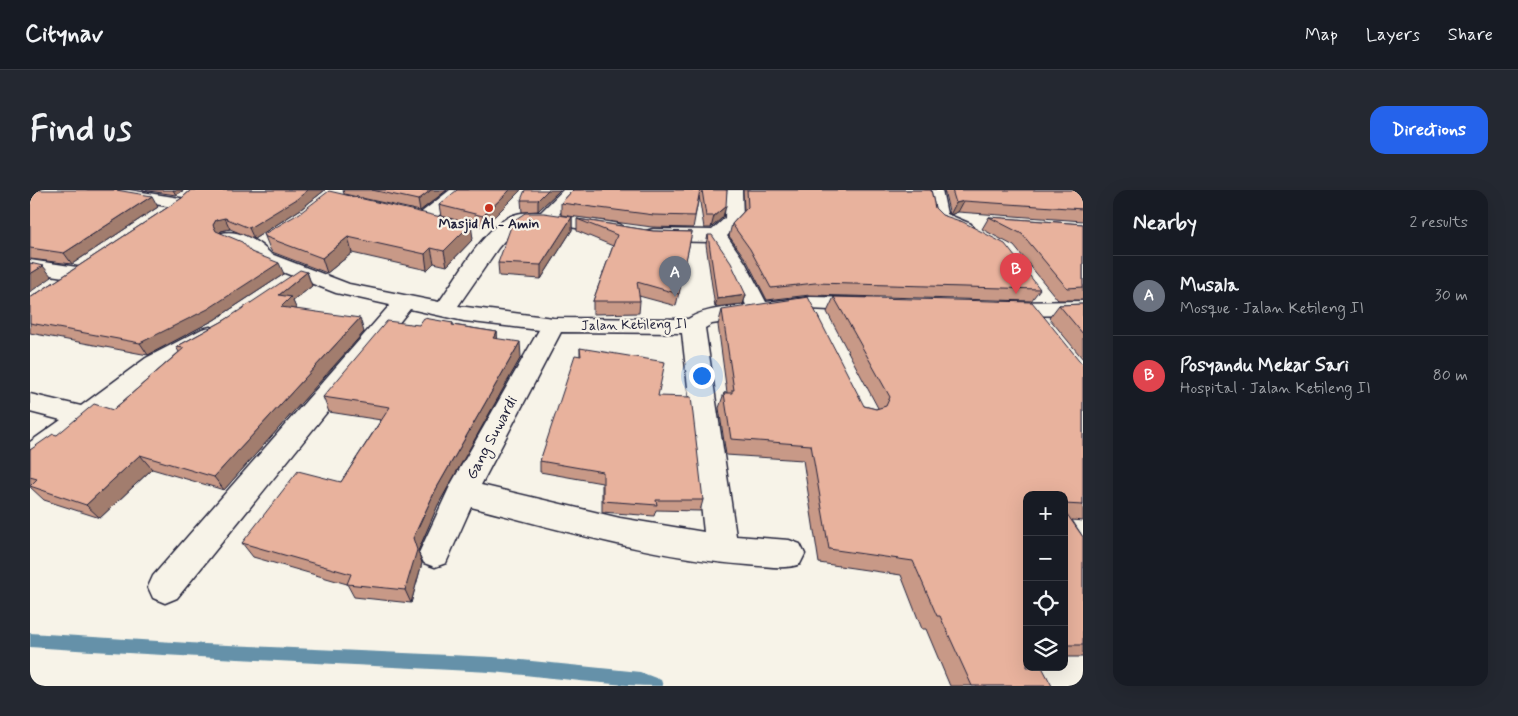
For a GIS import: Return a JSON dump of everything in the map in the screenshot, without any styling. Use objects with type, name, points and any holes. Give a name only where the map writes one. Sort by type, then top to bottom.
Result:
[{"type":"street","points":[[96,190],[186,198],[156,219]]},
{"type":"street","points":[[405,215],[433,221],[460,190]]},
{"type":"street","points":[[544,219],[572,190]]},
{"type":"street","points":[[445,310],[486,235],[522,218],[544,219],[652,236],[717,236],[734,219],[734,190]]},
{"type":"street","points":[[934,190],[939,218],[943,222],[964,228],[979,229]]},
{"type":"street","points":[[717,236],[731,254],[746,279],[759,309]]},
{"type":"street","name":"Jalan Ketileng II","points":[[228,237],[263,243],[264,258],[344,289],[445,310],[553,325],[693,326],[705,318],[810,303],[890,306]]},
{"type":"street","points":[[30,266],[85,267],[54,288]]},
{"type":"street","points":[[279,289],[304,273]]},
{"type":"street","points":[[165,587],[405,302]]},
{"type":"street","points":[[810,303],[822,326]]},
{"type":"street","points":[[979,309],[1038,303],[1083,308]]},
{"type":"street","points":[[1038,303],[1047,333]]},
{"type":"street","points":[[30,457],[154,364],[231,321]]},
{"type":"street","name":"Gang Suwardi","points":[[435,553],[462,493],[553,325]]},
{"type":"street","points":[[693,326],[722,549]]},
{"type":"street","points":[[30,403],[85,416]]},
{"type":"street","points":[[462,493],[620,532],[722,549],[789,554]]},
{"type":"building","points":[[30,190],[116,190],[152,196],[64,253],[30,248]]},
{"type":"building","points":[[191,190],[308,190],[297,199],[249,228],[225,218],[216,220],[213,225],[216,231],[242,242],[251,252],[279,263],[208,309],[140,343],[30,323],[30,298],[182,198]]},
{"type":"building","points":[[372,190],[431,190],[418,200]]},
{"type":"building","points":[[457,190],[510,190],[483,216],[439,205]]},
{"type":"building","points":[[525,190],[548,190],[538,200],[521,200]]},
{"type":"building","points":[[573,190],[700,190],[695,216],[654,215],[561,203]]},
{"type":"building","points":[[702,190],[727,190],[726,206],[714,216],[706,216]]},
{"type":"building","points":[[747,190],[931,190],[935,208],[942,215],[963,222],[1005,244],[1040,289],[815,283],[771,288],[750,249],[732,224],[748,207]]},
{"type":"building","points":[[952,190],[1083,190],[1083,209],[964,201],[956,203]]},
{"type":"building","points":[[329,191],[471,224],[444,251],[431,248],[425,254],[348,237],[322,258],[266,237],[264,234],[300,213]]},
{"type":"building","points":[[525,213],[544,213],[572,217],[541,265],[498,263],[513,221]]},
{"type":"building","points":[[989,217],[1083,224],[1083,287],[1067,288],[1022,234]]},
{"type":"building","points":[[577,219],[653,231],[692,232],[679,294],[637,282],[640,301],[593,301],[617,235]]},
{"type":"building","points":[[708,235],[712,235],[731,263],[746,295],[717,299]]},
{"type":"building","points":[[30,263],[43,266],[30,274]]},
{"type":"building","points":[[300,270],[307,272],[279,295],[291,297],[281,307],[360,318],[214,477],[140,455],[86,505],[30,486],[37,479],[30,477],[30,450],[53,434],[57,435],[94,404],[113,410],[184,348],[176,347],[225,320]]},
{"type":"building","points":[[808,297],[864,406],[876,409],[886,406],[890,397],[834,297],[1032,302],[1083,365],[1083,505],[1068,504],[1068,491],[1023,491],[1023,671],[1044,671],[1052,686],[972,686],[940,616],[937,616],[913,561],[829,549],[811,445],[731,439],[724,393],[732,393],[732,390],[734,390],[722,310]]},
{"type":"building","points":[[1083,304],[1083,334],[1059,305]]},
{"type":"building","points":[[424,318],[453,323],[452,325],[497,332],[493,338],[520,342],[435,491],[413,538],[417,550],[405,590],[347,584],[351,574],[242,543],[298,471],[341,482],[390,407],[323,397],[387,321],[419,325]]},
{"type":"building","points":[[580,348],[665,362],[658,396],[691,397],[703,500],[656,500],[657,505],[603,501],[603,472],[540,461],[575,355],[581,356]]},
{"type":"building","points":[[1068,516],[1083,537],[1083,645],[1068,645]]},
{"type":"waterway","points":[[30,640],[205,651],[493,665],[640,680],[655,686]]},
{"type":"place","name":"Masjid Al - Amin","points":[[489,208]]},
{"type":"place","name":"Posyandu Mekar Sari","points":[[1016,294]]},
{"type":"place","name":"Musala","points":[[675,297]]}]
